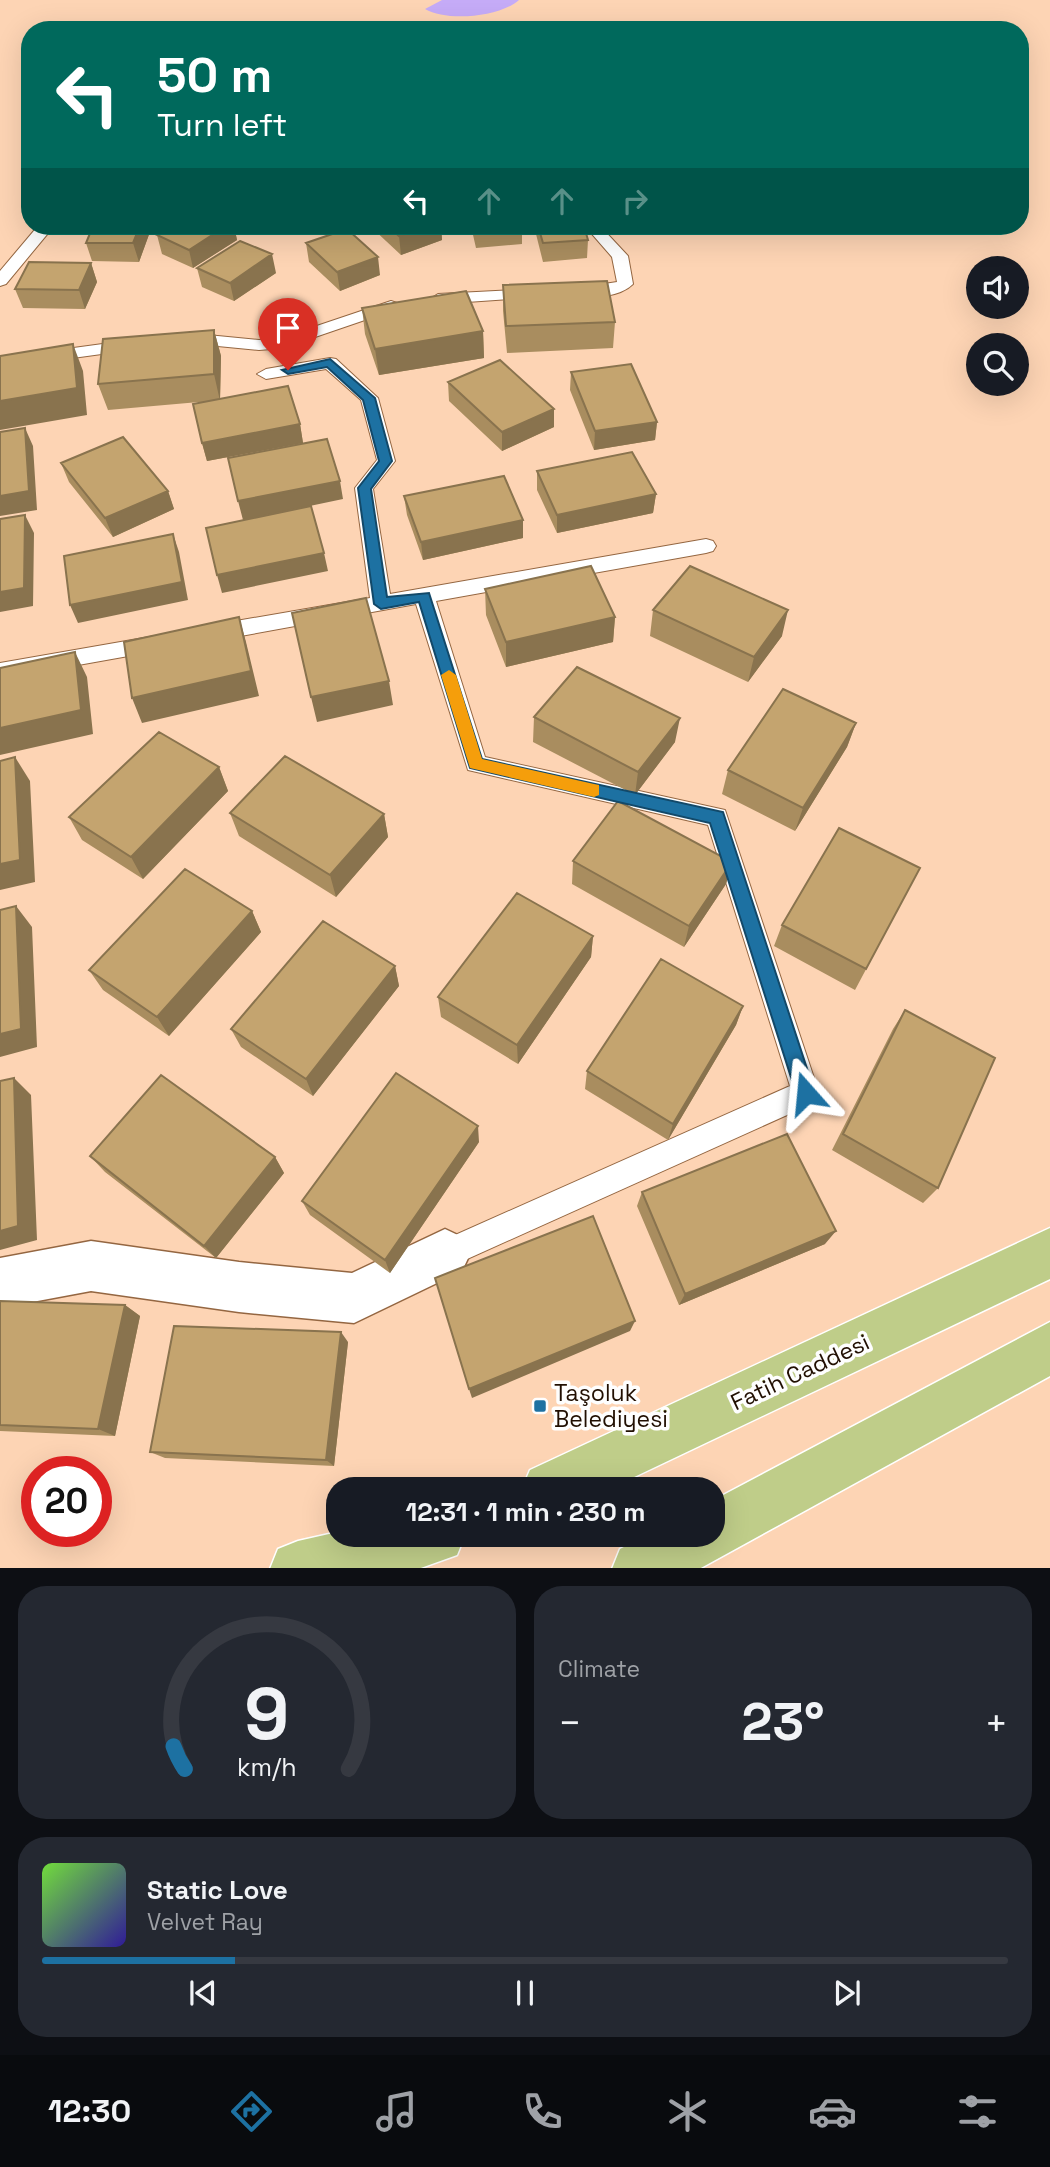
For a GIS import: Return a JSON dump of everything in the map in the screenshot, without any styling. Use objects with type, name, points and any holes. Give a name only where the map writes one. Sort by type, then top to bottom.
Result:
[{"type":"main road","name":"Fatih Caddesi","points":[[574,1477],[1050,1253]]},
{"type":"main road","points":[[725,1524],[1050,1348]]},
{"type":"main road","points":[[303,1568],[396,1547]]},
{"type":"main road","points":[[642,1568],[682,1547]]},
{"type":"street","points":[[0,1283],[91,1266],[239,1287],[354,1298],[445,1254]]},
{"type":"lane","points":[[0,281],[38,235]]},
{"type":"lane","points":[[170,340],[196,336],[258,345],[283,343],[384,307],[411,302],[611,290],[625,284],[620,256],[600,235]]},
{"type":"lane","points":[[0,363],[144,343]]},
{"type":"lane","points":[[267,374],[330,363],[369,398],[386,461],[364,488],[381,604]]},
{"type":"lane","points":[[0,671],[706,546]]},
{"type":"lane","points":[[424,596],[476,764],[717,817],[806,1093],[445,1254]]},
{"type":"shaded area","points":[[442,0],[519,0],[499,10],[473,16],[446,15],[425,9]]},
{"type":"building","points":[[89,235],[136,235],[133,243],[86,243]]},
{"type":"building","points":[[157,235],[212,235],[189,250]]},
{"type":"building","points":[[329,235],[354,235],[378,257],[337,272],[306,243]]},
{"type":"building","points":[[541,235],[587,235],[588,240],[543,243]]},
{"type":"building","points":[[240,241],[272,254],[230,283],[197,268]]},
{"type":"building","points":[[29,262],[91,263],[79,290],[15,289]]},
{"type":"building","points":[[607,281],[615,322],[506,326],[503,285]]},
{"type":"building","points":[[466,291],[483,331],[375,349],[362,308]]},
{"type":"building","points":[[214,330],[214,374],[98,384],[103,339]]},
{"type":"building","points":[[73,344],[77,388],[0,401],[0,356]]},
{"type":"building","points":[[500,360],[554,409],[502,432],[448,382]]},
{"type":"building","points":[[631,364],[657,422],[595,431],[571,372]]},
{"type":"building","points":[[288,386],[300,424],[202,443],[193,404]]},
{"type":"building","points":[[25,428],[29,491],[0,496],[0,432]]},
{"type":"building","points":[[123,437],[168,491],[105,518],[61,463]]},
{"type":"building","points":[[327,439],[340,481],[238,501],[228,458]]},
{"type":"building","points":[[632,452],[656,494],[557,515],[537,471]]},
{"type":"building","points":[[504,476],[523,520],[421,542],[404,496]]},
{"type":"building","points":[[311,506],[324,553],[217,575],[206,528]]},
{"type":"building","points":[[25,515],[24,588],[0,592],[0,519]]},
{"type":"building","points":[[173,534],[182,582],[70,605],[64,556]]},
{"type":"building","points":[[591,566],[615,617],[506,642],[485,589]]},
{"type":"building","points":[[690,566],[788,610],[754,657],[653,610]]},
{"type":"building","points":[[366,598],[389,681],[311,697],[292,613]]},
{"type":"building","points":[[239,617],[251,671],[132,698],[124,642]]},
{"type":"building","points":[[75,652],[81,710],[0,728],[0,668]]},
{"type":"building","points":[[577,667],[680,718],[638,772],[534,717]]},
{"type":"building","points":[[783,689],[856,723],[803,808],[728,770]]},
{"type":"building","points":[[159,732],[219,767],[131,857],[69,817]]},
{"type":"building","points":[[285,756],[384,814],[330,875],[230,813]]},
{"type":"building","points":[[15,757],[20,860],[0,864],[0,761]]},
{"type":"building","points":[[618,801],[732,862],[689,926],[573,861]]},
{"type":"building","points":[[839,828],[920,868],[866,969],[782,925]]},
{"type":"building","points":[[185,869],[252,911],[157,1017],[89,970]]},
{"type":"building","points":[[517,893],[593,936],[517,1045],[438,997]]},
{"type":"building","points":[[16,906],[21,1029],[0,1034],[0,910]]},
{"type":"building","points":[[323,921],[395,966],[306,1079],[231,1029]]},
{"type":"building","points":[[661,959],[743,1006],[673,1124],[587,1071]]},
{"type":"building","points":[[905,1010],[995,1058],[938,1188],[843,1134]]},
{"type":"building","points":[[396,1073],[478,1126],[385,1260],[302,1201]]},
{"type":"building","points":[[161,1075],[275,1157],[204,1246],[90,1156]]},
{"type":"building","points":[[14,1078],[18,1226],[0,1231],[0,1081]]},
{"type":"building","points":[[787,1134],[836,1231],[685,1294],[642,1192]]},
{"type":"building","points":[[593,1216],[635,1321],[469,1389],[435,1278]]},
{"type":"building","points":[[0,1301],[125,1305],[98,1429],[0,1425]]},
{"type":"building","points":[[174,1326],[341,1332],[326,1460],[150,1452]]},
{"type":"slow traffic","points":[[449,675],[476,764],[594,790]]},
{"type":"place","name":"Taşoluk Belediyesi","points":[[540,1406]]},
{"type":"route","points":[[288,370],[330,363],[369,398],[386,461],[364,488],[381,604],[424,596],[476,764],[717,817],[806,1093]]}]
